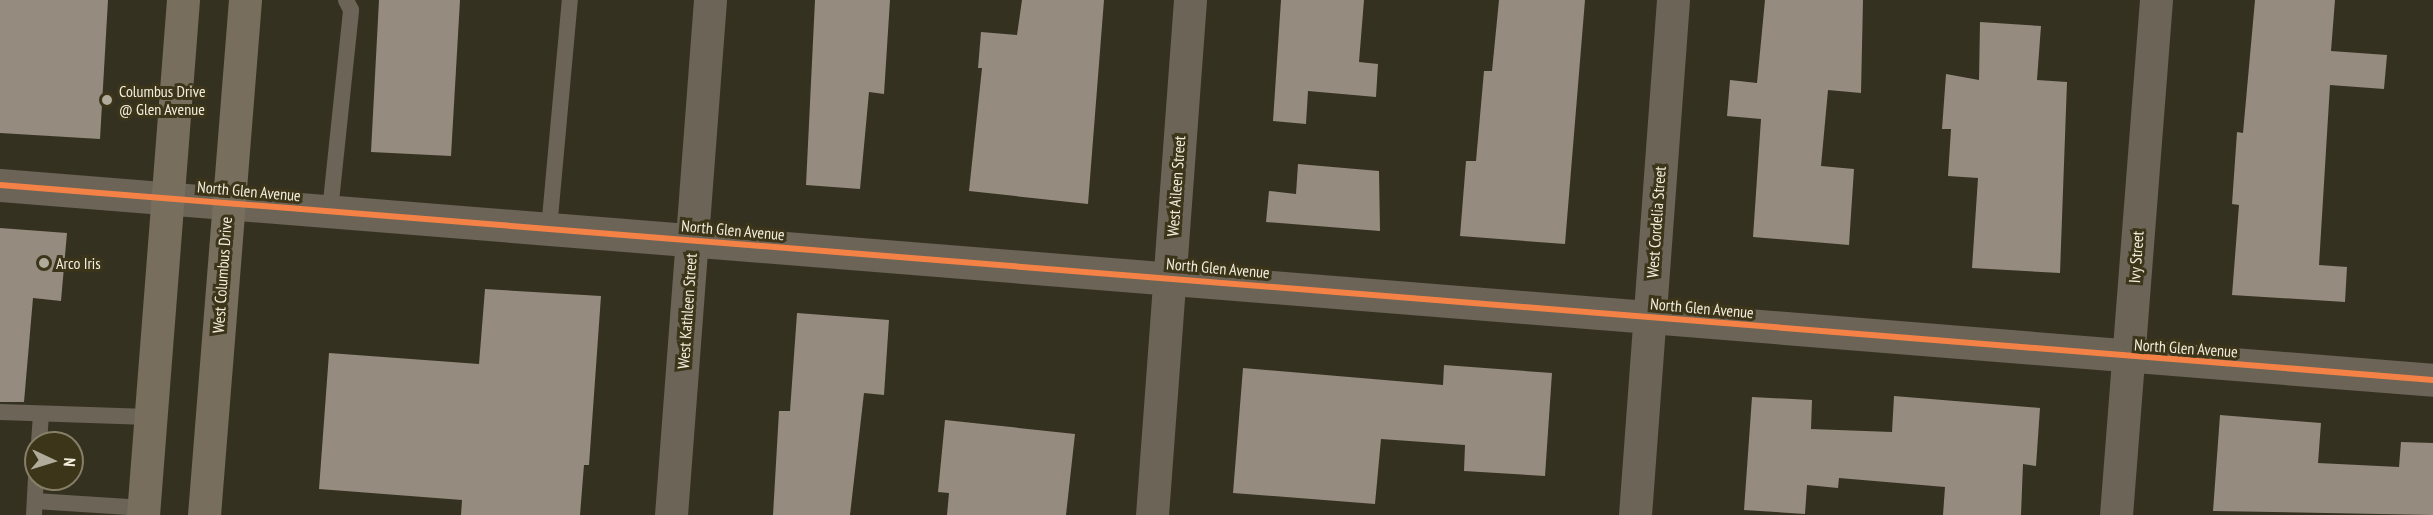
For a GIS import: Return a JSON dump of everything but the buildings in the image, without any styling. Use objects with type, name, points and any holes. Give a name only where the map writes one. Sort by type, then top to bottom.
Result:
[{"type":"main road","points":[[143,512],[165,198],[183,0]]},
{"type":"main road","name":"West Columbus Drive","points":[[204,515],[245,0]]},
{"type":"street","name":"West Kathleen Street","points":[[671,515],[710,0]]},
{"type":"street","name":"West Aileen Street","points":[[1152,515],[1190,0]]},
{"type":"street","name":"West Cordelia Street","points":[[1635,515],[1673,0]]},
{"type":"street","name":"Ivy Street","points":[[2116,515],[2156,0]]},
{"type":"street","name":"North Glen Avenue","points":[[0,185],[2433,380]]},
{"type":"lane","points":[[330,211],[351,10],[346,0]]},
{"type":"lane","points":[[549,229],[570,0]]},
{"type":"lane","points":[[0,412],[149,417]]},
{"type":"lane","points":[[40,431],[41,414]]},
{"type":"lane","points":[[35,491],[34,508],[143,512]]},
{"type":"cycle path","points":[[0,185],[2433,380]]},
{"type":"place","name":"Columbus Drive @ Glen Avenue","points":[[107,100]]},
{"type":"place","name":"Arco Iris","points":[[44,263]]}]
